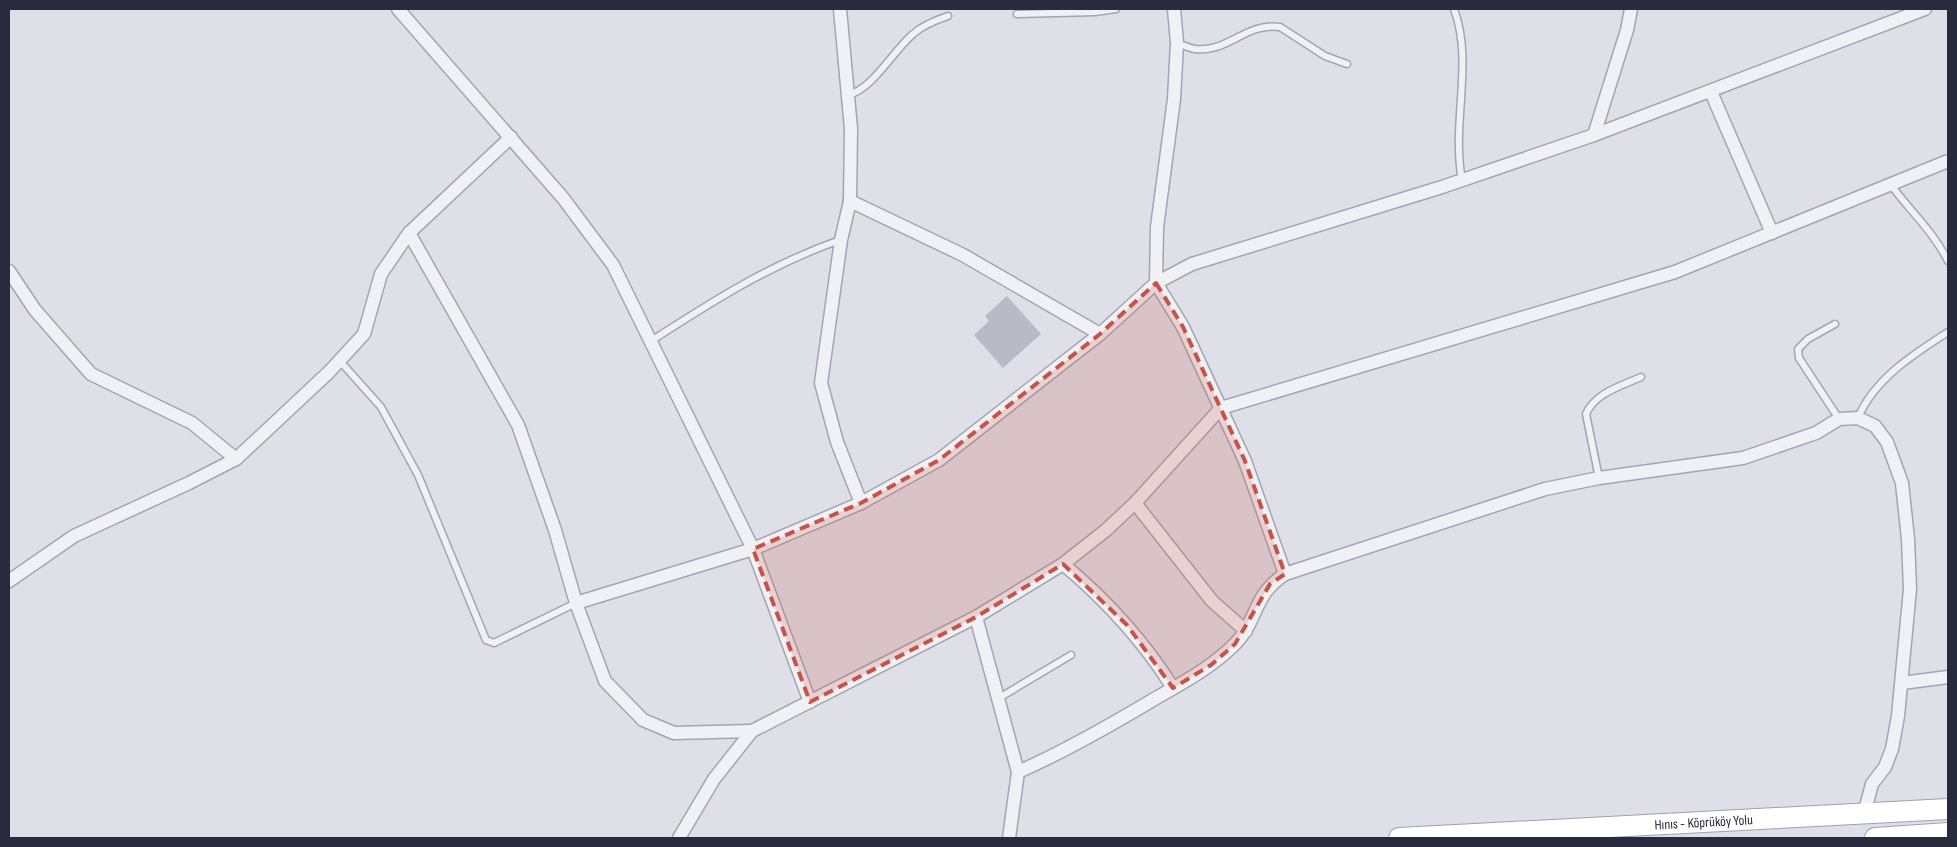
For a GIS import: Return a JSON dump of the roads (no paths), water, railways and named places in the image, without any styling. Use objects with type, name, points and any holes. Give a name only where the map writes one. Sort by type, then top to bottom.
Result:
[{"type":"main road","name":"Hınıs - Köprüköy Yolu","points":[[1399,838],[1948,809]]},
{"type":"main road","points":[[1874,838],[1948,834]]},
{"type":"street","points":[[398,9],[563,198],[612,264],[753,549],[810,702]]},
{"type":"street","points":[[840,9],[851,129],[850,201],[842,240],[821,383],[837,442],[861,503]]},
{"type":"street","points":[[1174,9],[1177,43],[1174,100],[1157,227],[1154,263],[1156,283],[1183,327],[1245,460],[1285,574]]},
{"type":"street","points":[[1594,135],[1627,30],[1631,9]]},
{"type":"street","points":[[576,603],[753,549],[861,503],[939,460],[1100,334],[1156,283],[1192,264],[1462,180],[1594,135],[1926,9]]},
{"type":"street","points":[[1711,92],[1772,233]]},
{"type":"street","points":[[9,581],[74,536],[236,459],[364,334],[381,274],[409,232],[511,137]]},
{"type":"street","points":[[679,838],[714,779],[752,731],[976,617],[1063,564],[1105,531],[1135,503],[1221,408],[1675,272],[1948,161]]},
{"type":"street","points":[[850,201],[963,255],[1100,334]]},
{"type":"street","points":[[409,232],[518,425],[555,530],[576,603],[605,681],[643,720],[674,733],[752,731]]},
{"type":"street","points":[[9,271],[35,310],[91,374],[192,423],[236,459]]},
{"type":"street","points":[[1018,772],[1049,759],[1099,732],[1211,665],[1246,630],[1260,598],[1270,584],[1285,574],[1545,489],[1599,478],[1743,458],[1816,433],[1839,419],[1858,418],[1875,426],[1887,442],[1902,483],[1908,539],[1910,589],[1902,683],[1892,749],[1884,767],[1872,784],[1864,814]]},
{"type":"street","points":[[1135,503],[1212,601],[1246,630]]},
{"type":"street","points":[[1063,564],[1127,625],[1154,657],[1173,688]]},
{"type":"street","points":[[976,617],[1018,772],[1009,838]]},
{"type":"street","points":[[1902,683],[1948,677]]},
{"type":"lane","points":[[1017,14],[1094,12],[1116,9]]},
{"type":"lane","points":[[1454,9],[1461,27],[1463,51],[1458,138],[1462,180]]},
{"type":"lane","points":[[847,96],[861,90],[914,33],[929,23],[948,16]]},
{"type":"lane","points":[[1177,43],[1196,49],[1206,49],[1225,44],[1256,28],[1280,27],[1325,56],[1347,64]]},
{"type":"lane","points":[[1891,184],[1903,201],[1930,230],[1948,261]]},
{"type":"lane","points":[[650,341],[733,288],[771,268],[842,240]]},
{"type":"lane","points":[[1835,324],[1808,339],[1798,349],[1799,358],[1839,419]]},
{"type":"lane","points":[[1858,418],[1863,406],[1880,384],[1916,352],[1948,332]]},
{"type":"lane","points":[[339,360],[381,408],[418,475],[486,640],[494,643],[576,603]]},
{"type":"lane","points":[[1599,478],[1586,414],[1590,405],[1600,396],[1641,377]]},
{"type":"lane","points":[[999,698],[1071,655]]}]
